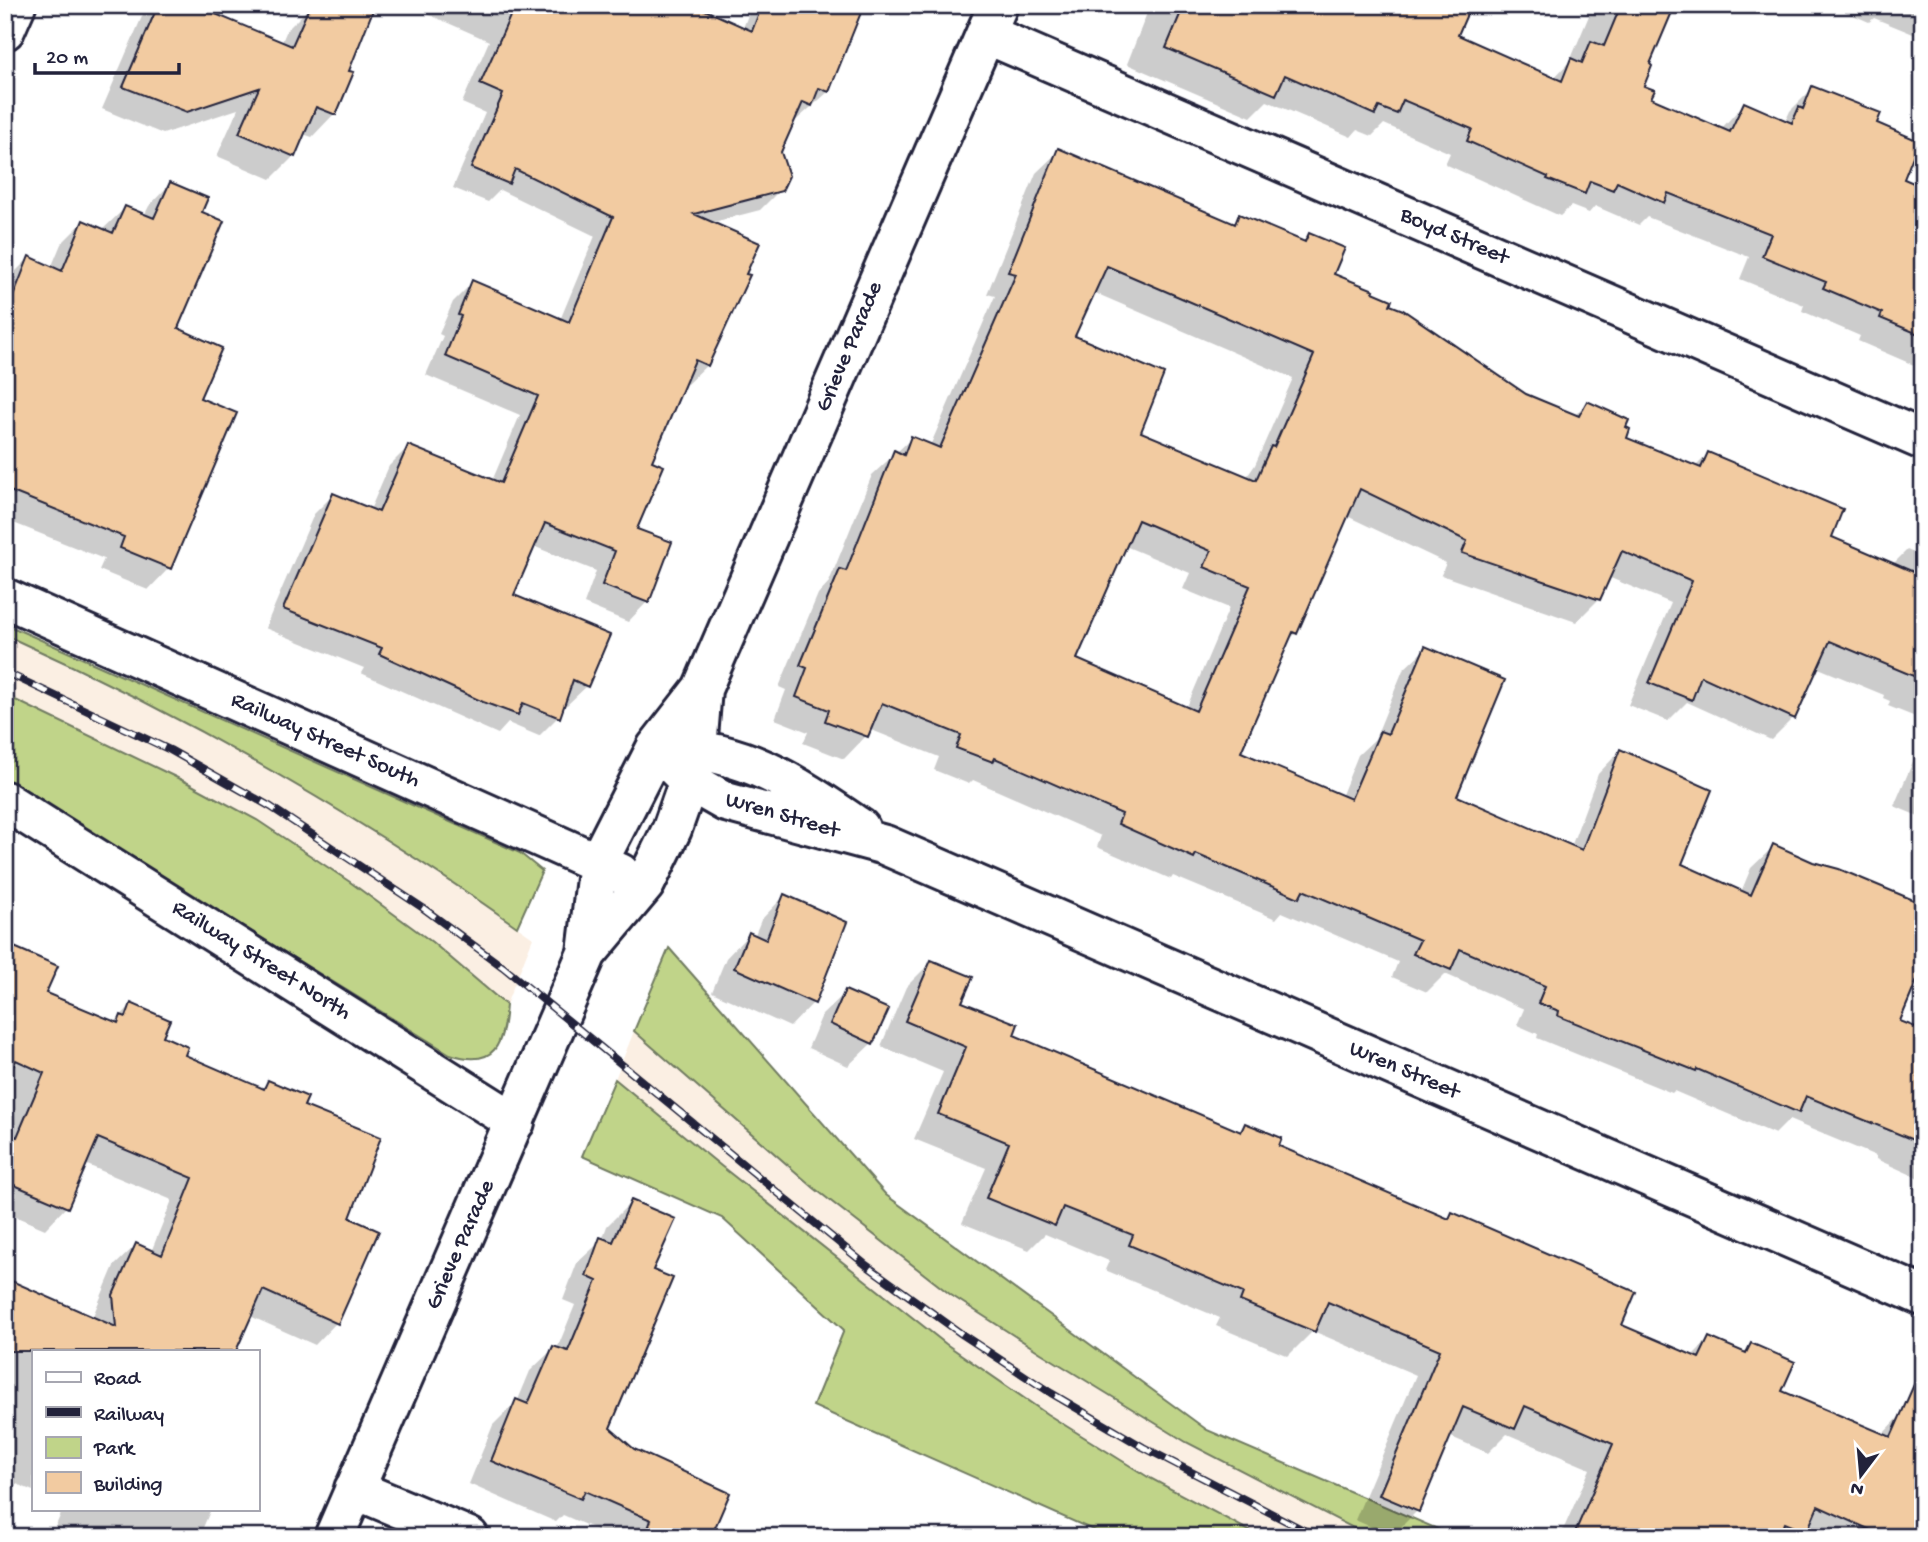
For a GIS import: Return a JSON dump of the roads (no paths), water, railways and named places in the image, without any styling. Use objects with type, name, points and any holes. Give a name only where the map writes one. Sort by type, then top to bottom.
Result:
[{"type":"street","points":[[5,30],[16,5]]},
{"type":"street","name":"Boyd Street","points":[[992,20],[1923,440]]},
{"type":"street","name":"Grieve Parade","points":[[334,1537],[587,953],[598,862],[656,748],[702,689],[992,20]]},
{"type":"street","name":"Railway Street South","points":[[5,598],[645,884]]},
{"type":"street","name":"Grieve Parade","points":[[587,953],[645,884],[672,829],[693,765],[702,689]]},
{"type":"street","name":"Wren Street","points":[[656,748],[693,765],[744,760],[807,792],[885,845],[1923,1296]]},
{"type":"street","name":"Railway Street North","points":[[5,801],[515,1122]]},
{"type":"street","points":[[354,1489],[469,1537]]},
{"type":"railway","points":[[5,672],[170,750],[271,807],[423,908],[503,967],[866,1265],[963,1335],[1051,1393],[1143,1447],[1317,1537]]}]
